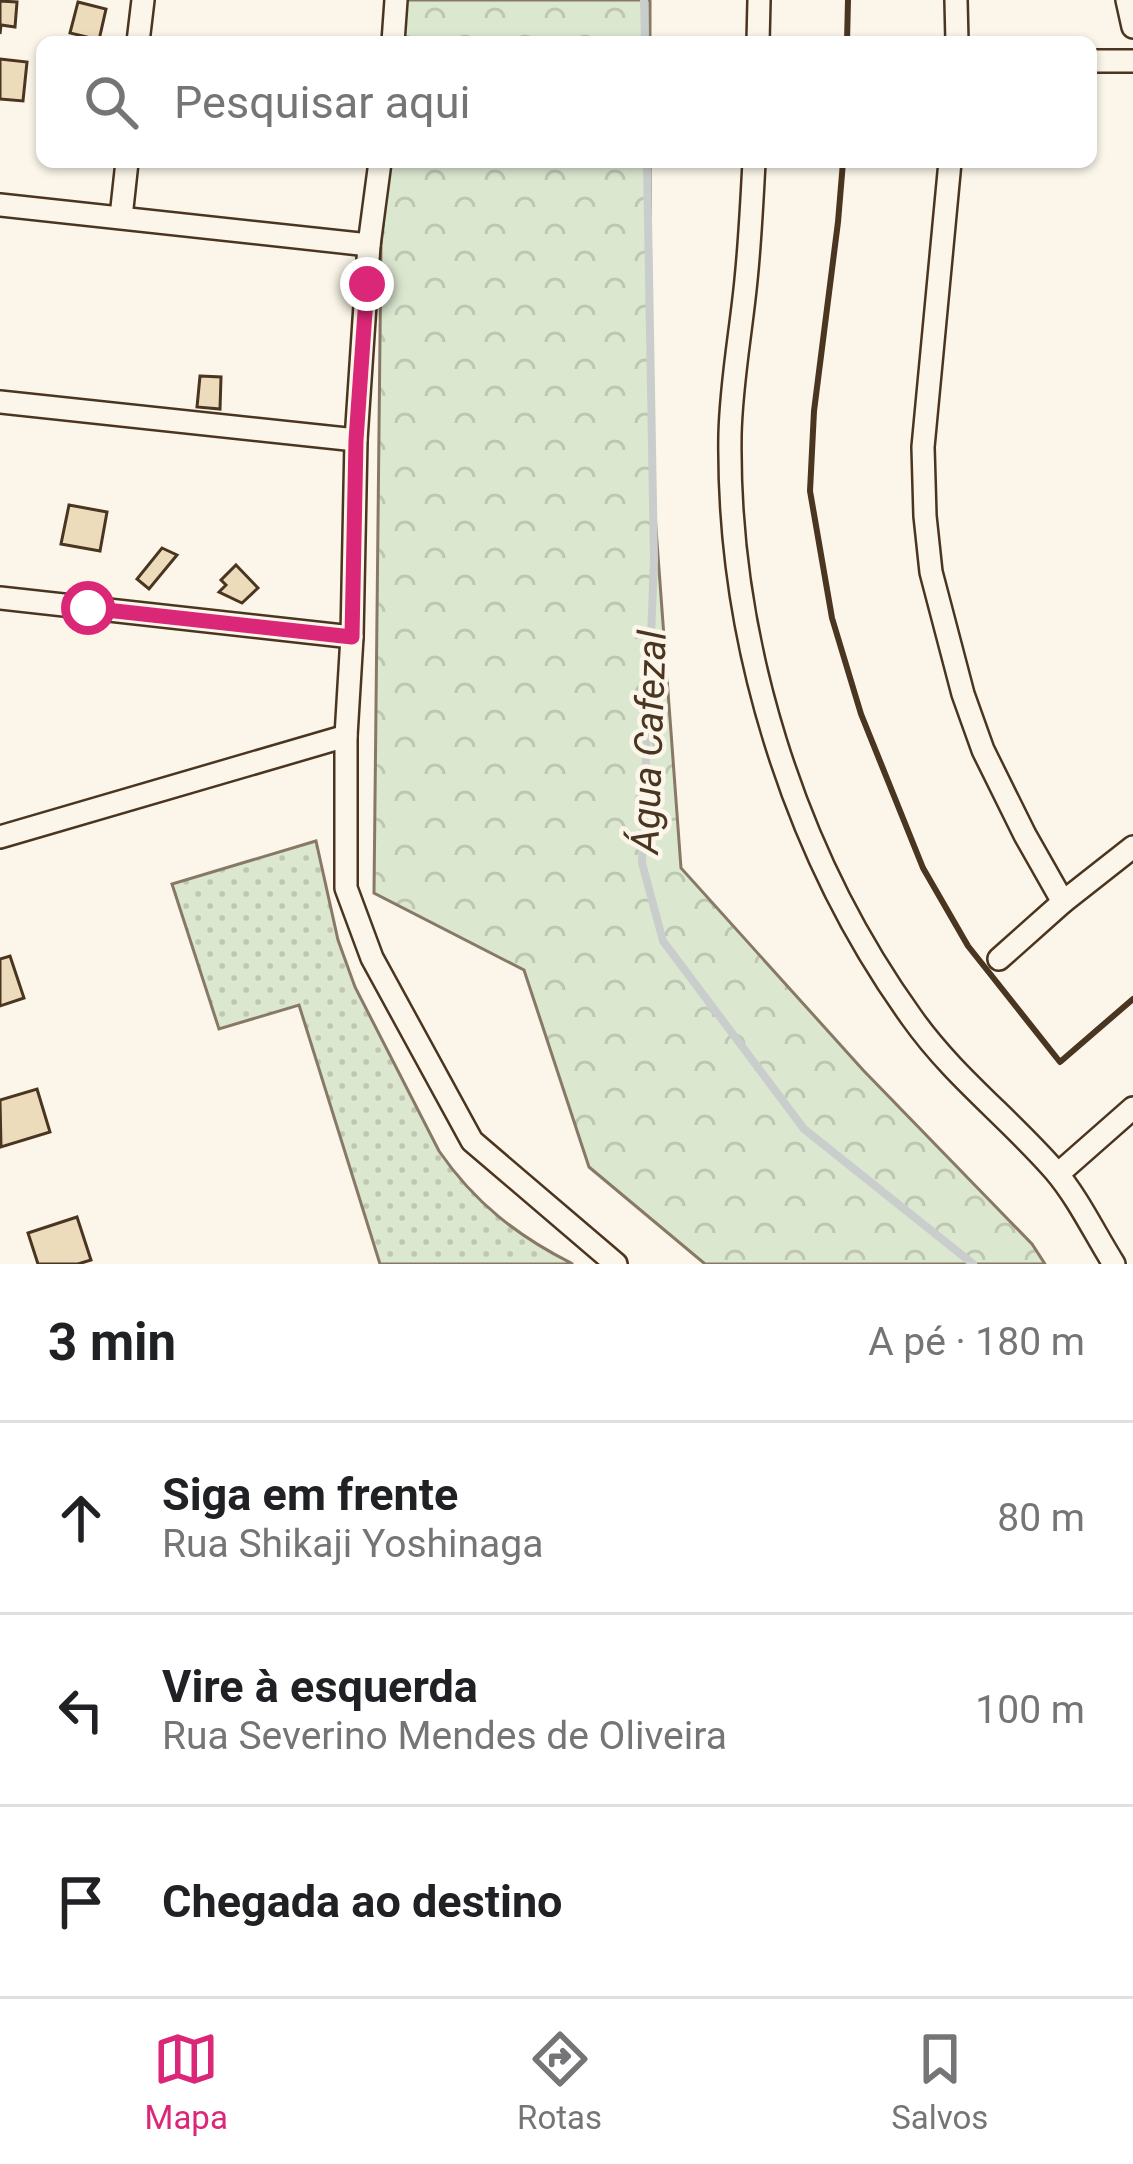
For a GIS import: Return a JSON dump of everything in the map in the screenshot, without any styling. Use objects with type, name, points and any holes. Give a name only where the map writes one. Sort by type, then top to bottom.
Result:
[{"type":"street","points":[[139,36],[142,0]]},
{"type":"street","points":[[393,36],[396,0]]},
{"type":"street","points":[[758,36],[759,0]]},
{"type":"street","points":[[956,0],[957,36]]},
{"type":"street","points":[[1126,0],[1133,27]]},
{"type":"street","points":[[1097,62],[1133,61]]},
{"type":"street","points":[[121,217],[126,168]]},
{"type":"street","points":[[379,168],[369,245],[356,440],[346,887],[371,958],[472,1141],[616,1264]]},
{"type":"street","points":[[754,168],[730,451],[735,556],[747,633],[767,709],[814,847],[878,969],[960,1077],[1058,1174],[1114,1264]]},
{"type":"street","points":[[949,168],[923,447],[931,572],[983,750],[1063,902]]},
{"type":"street","points":[[0,205],[369,245]]},
{"type":"street","points":[[0,402],[356,440]]},
{"type":"street","points":[[0,598],[352,637]]},
{"type":"street","points":[[0,837],[346,736]]},
{"type":"street","points":[[1000,959],[1133,847]]},
{"type":"street","points":[[1058,1174],[1133,1108]]},
{"type":"green space","points":[[403,0],[650,0],[650,36],[400,36]]},
{"type":"green space","points":[[388,168],[650,168],[652,474],[681,868],[863,1070],[1032,1244],[1045,1264],[705,1264],[589,1167],[524,970],[374,893],[381,245]]},
{"type":"green space","points":[[316,841],[338,940],[355,987],[439,1151],[498,1216],[573,1264],[380,1264],[299,1005],[219,1029],[172,884]]},
{"type":"building","points":[[0,1],[17,2],[15,27],[1,25],[0,34]]},
{"type":"building","points":[[78,2],[106,9],[100,36],[70,33]]},
{"type":"building","points":[[0,59],[27,62],[23,101],[0,99]]},
{"type":"building","points":[[200,376],[221,377],[220,409],[197,407]]},
{"type":"building","points":[[69,505],[107,512],[100,551],[61,544]]},
{"type":"building","points":[[162,548],[177,555],[149,589],[137,579]]},
{"type":"building","points":[[236,565],[258,588],[242,603],[219,592],[226,585],[221,580]]},
{"type":"building","points":[[10,956],[24,998],[0,1006],[0,959]]},
{"type":"building","points":[[37,1089],[50,1132],[1,1147],[0,1100]]},
{"type":"building","points":[[77,1217],[91,1260],[38,1264],[28,1233]]},
{"type":"waterway","name":"Água Cafezal","points":[[644,0],[645,36]]},
{"type":"waterway","name":"Água Cafezal","points":[[647,168],[654,560],[642,863],[663,941],[804,1129],[973,1264]]},
{"type":"wall","points":[[847,36],[848,0]]},
{"type":"wall","points":[[842,168],[814,411],[810,491],[832,618],[861,714],[923,868],[968,946],[1060,1062],[1133,999]]},
{"type":"route","points":[[88,608],[352,637],[356,440],[367,284]]}]
